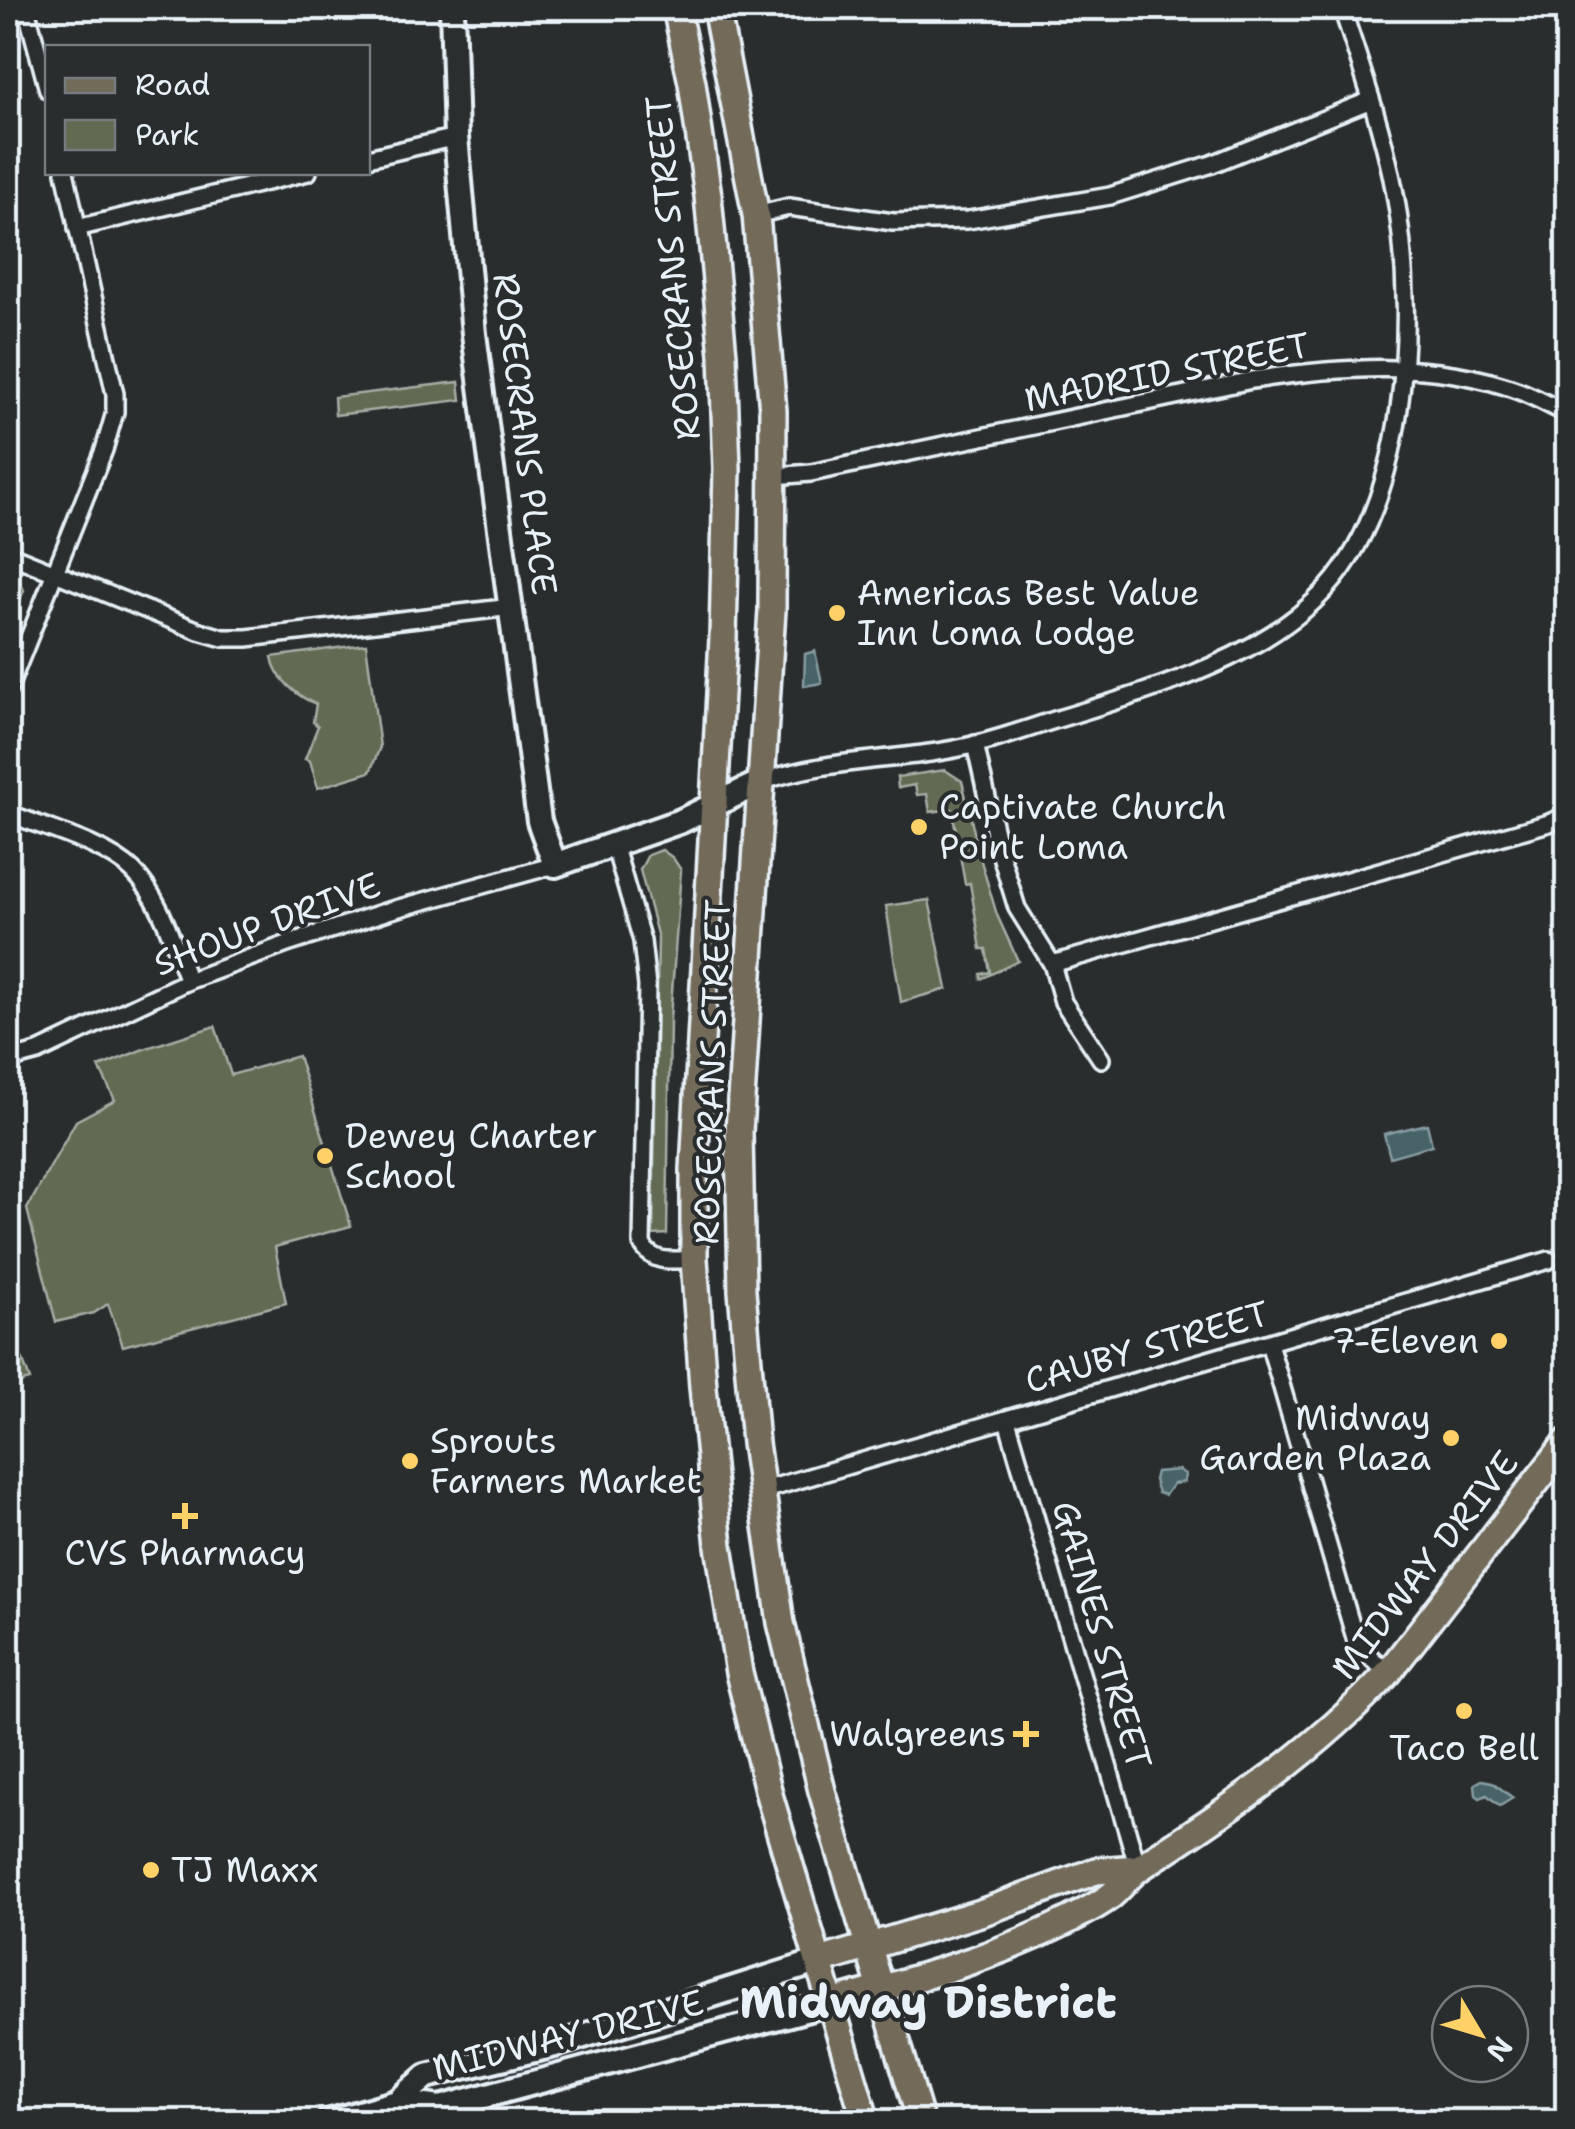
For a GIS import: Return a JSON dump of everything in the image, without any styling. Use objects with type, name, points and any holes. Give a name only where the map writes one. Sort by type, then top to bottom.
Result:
[{"type":"main road","name":"ROSECRANS STREET","points":[[676,8],[692,83],[708,196],[722,355],[726,506],[696,1118],[694,1260],[712,1478],[739,1673],[770,1798],[866,2122]]},
{"type":"main road","name":"ROSECRANS STREET","points":[[716,8],[756,216],[770,354],[774,476],[772,610],[741,1073],[739,1184],[746,1344],[761,1491],[781,1623],[822,1790],[922,2122]]},
{"type":"main road","name":"MIDWAY DRIVE","points":[[831,2003],[1004,1950],[1063,1923],[1110,1896],[1138,1868],[1179,1844],[1304,1751],[1357,1707],[1388,1673],[1568,1440]]},
{"type":"main road","name":"MIDWAY DRIVE","points":[[820,1961],[984,1912],[1086,1874],[1138,1868]]},
{"type":"street","points":[[26,8],[45,79]]},
{"type":"street","name":"ROSECRANS PLACE","points":[[452,8],[456,137],[474,334],[539,821],[555,866]]},
{"type":"street","points":[[555,866],[714,807],[761,782],[792,771],[975,744],[1194,674],[1247,648],[1326,590],[1352,555],[1376,508],[1392,458],[1401,370],[1404,272],[1398,209],[1342,8]]},
{"type":"street","points":[[756,216],[789,207],[893,222],[968,220],[1110,196],[1212,164],[1370,100]]},
{"type":"street","points":[[370,158],[456,137]]},
{"type":"street","points":[[8,690],[104,450],[115,412],[115,394],[66,175]]},
{"type":"street","points":[[78,228],[296,175]]},
{"type":"street","name":"MADRID STREET","points":[[774,476],[811,473],[1304,372],[1429,370],[1519,391],[1568,414]]},
{"type":"street","points":[[8,554],[199,631],[228,638],[512,607]]},
{"type":"street","points":[[975,744],[998,846],[1017,908],[1052,964],[1063,1002],[1101,1060]]},
{"type":"street","points":[[8,813],[103,852],[133,871],[148,891],[188,981]]},
{"type":"street","points":[[1052,964],[1549,823],[1568,814]]},
{"type":"street","points":[[614,844],[642,940],[648,986],[642,1244],[647,1253],[658,1259],[694,1260]]},
{"type":"street","name":"SHOUP DRIVE","points":[[8,1060],[38,1052],[188,981],[388,910],[555,866]]},
{"type":"street","name":"CAUBY STREET","points":[[761,1491],[1549,1260]]},
{"type":"street","points":[[1268,1342],[1358,1644],[1388,1673]]},
{"type":"street","name":"GAINES STREET","points":[[1007,1420],[1138,1868]]},
{"type":"street","name":"MIDWAY DRIVE","points":[[397,2102],[427,2076],[556,2046],[820,1961]]},
{"type":"street","name":"MIDWAY DRIVE","points":[[328,2122],[397,2102],[440,2108],[831,2003]]},
{"type":"green space","points":[[459,382],[461,400],[335,415],[334,397]]},
{"type":"green space","points":[[8,579],[21,584],[24,590],[8,632]]},
{"type":"green space","points":[[366,644],[380,747],[370,772],[318,788],[310,761],[305,759],[318,726],[313,722],[316,704],[288,686],[272,657]]},
{"type":"green space","points":[[945,770],[962,781],[997,915],[1018,961],[981,979],[981,974],[990,972],[986,949],[981,949],[970,883],[965,884],[952,809],[930,812],[927,794],[917,795],[915,785],[898,788],[897,777]]},
{"type":"green space","points":[[662,850],[681,870],[670,1019],[667,1234],[653,1235],[658,938],[640,870],[648,855]]},
{"type":"green space","points":[[929,900],[947,989],[901,1002],[886,906]]},
{"type":"green space","points":[[215,1026],[231,1075],[298,1056],[351,1226],[275,1247],[286,1303],[123,1346],[108,1304],[94,1313],[56,1322],[27,1209],[76,1121],[115,1100],[99,1067]]},
{"type":"green space","points":[[8,1320],[30,1380],[8,1386]]},
{"type":"water","points":[[815,651],[822,683],[804,686],[805,654]]},
{"type":"water","points":[[1427,1124],[1432,1145],[1390,1157],[1384,1134]]},
{"type":"water","points":[[1179,1470],[1185,1474],[1184,1482],[1173,1484],[1165,1495],[1158,1493],[1156,1472]]},
{"type":"water","points":[[1482,1780],[1492,1782],[1513,1798],[1500,1806],[1487,1795],[1480,1798],[1475,1784]]},
{"type":"place","name":"Americas Best Value Inn Loma Lodge","points":[[837,613]]},
{"type":"place","name":"Captivate Church Point Loma","points":[[919,827]]},
{"type":"place","name":"Dewey Charter School","points":[[325,1156]]},
{"type":"place","name":"7-Eleven","points":[[1499,1341]]},
{"type":"place","name":"Midway Garden Plaza","points":[[1451,1438]]},
{"type":"place","name":"Sprouts Farmers Market","points":[[410,1461]]},
{"type":"place","name":"CVS Pharmacy","points":[[185,1516]]},
{"type":"place","name":"Taco Bell","points":[[1464,1711]]},
{"type":"place","name":"Walgreens","points":[[1026,1734]]},
{"type":"place","name":"TJ Maxx","points":[[151,1870]]},
{"type":"district","name":"Midway District","points":[[928,2002]]}]
